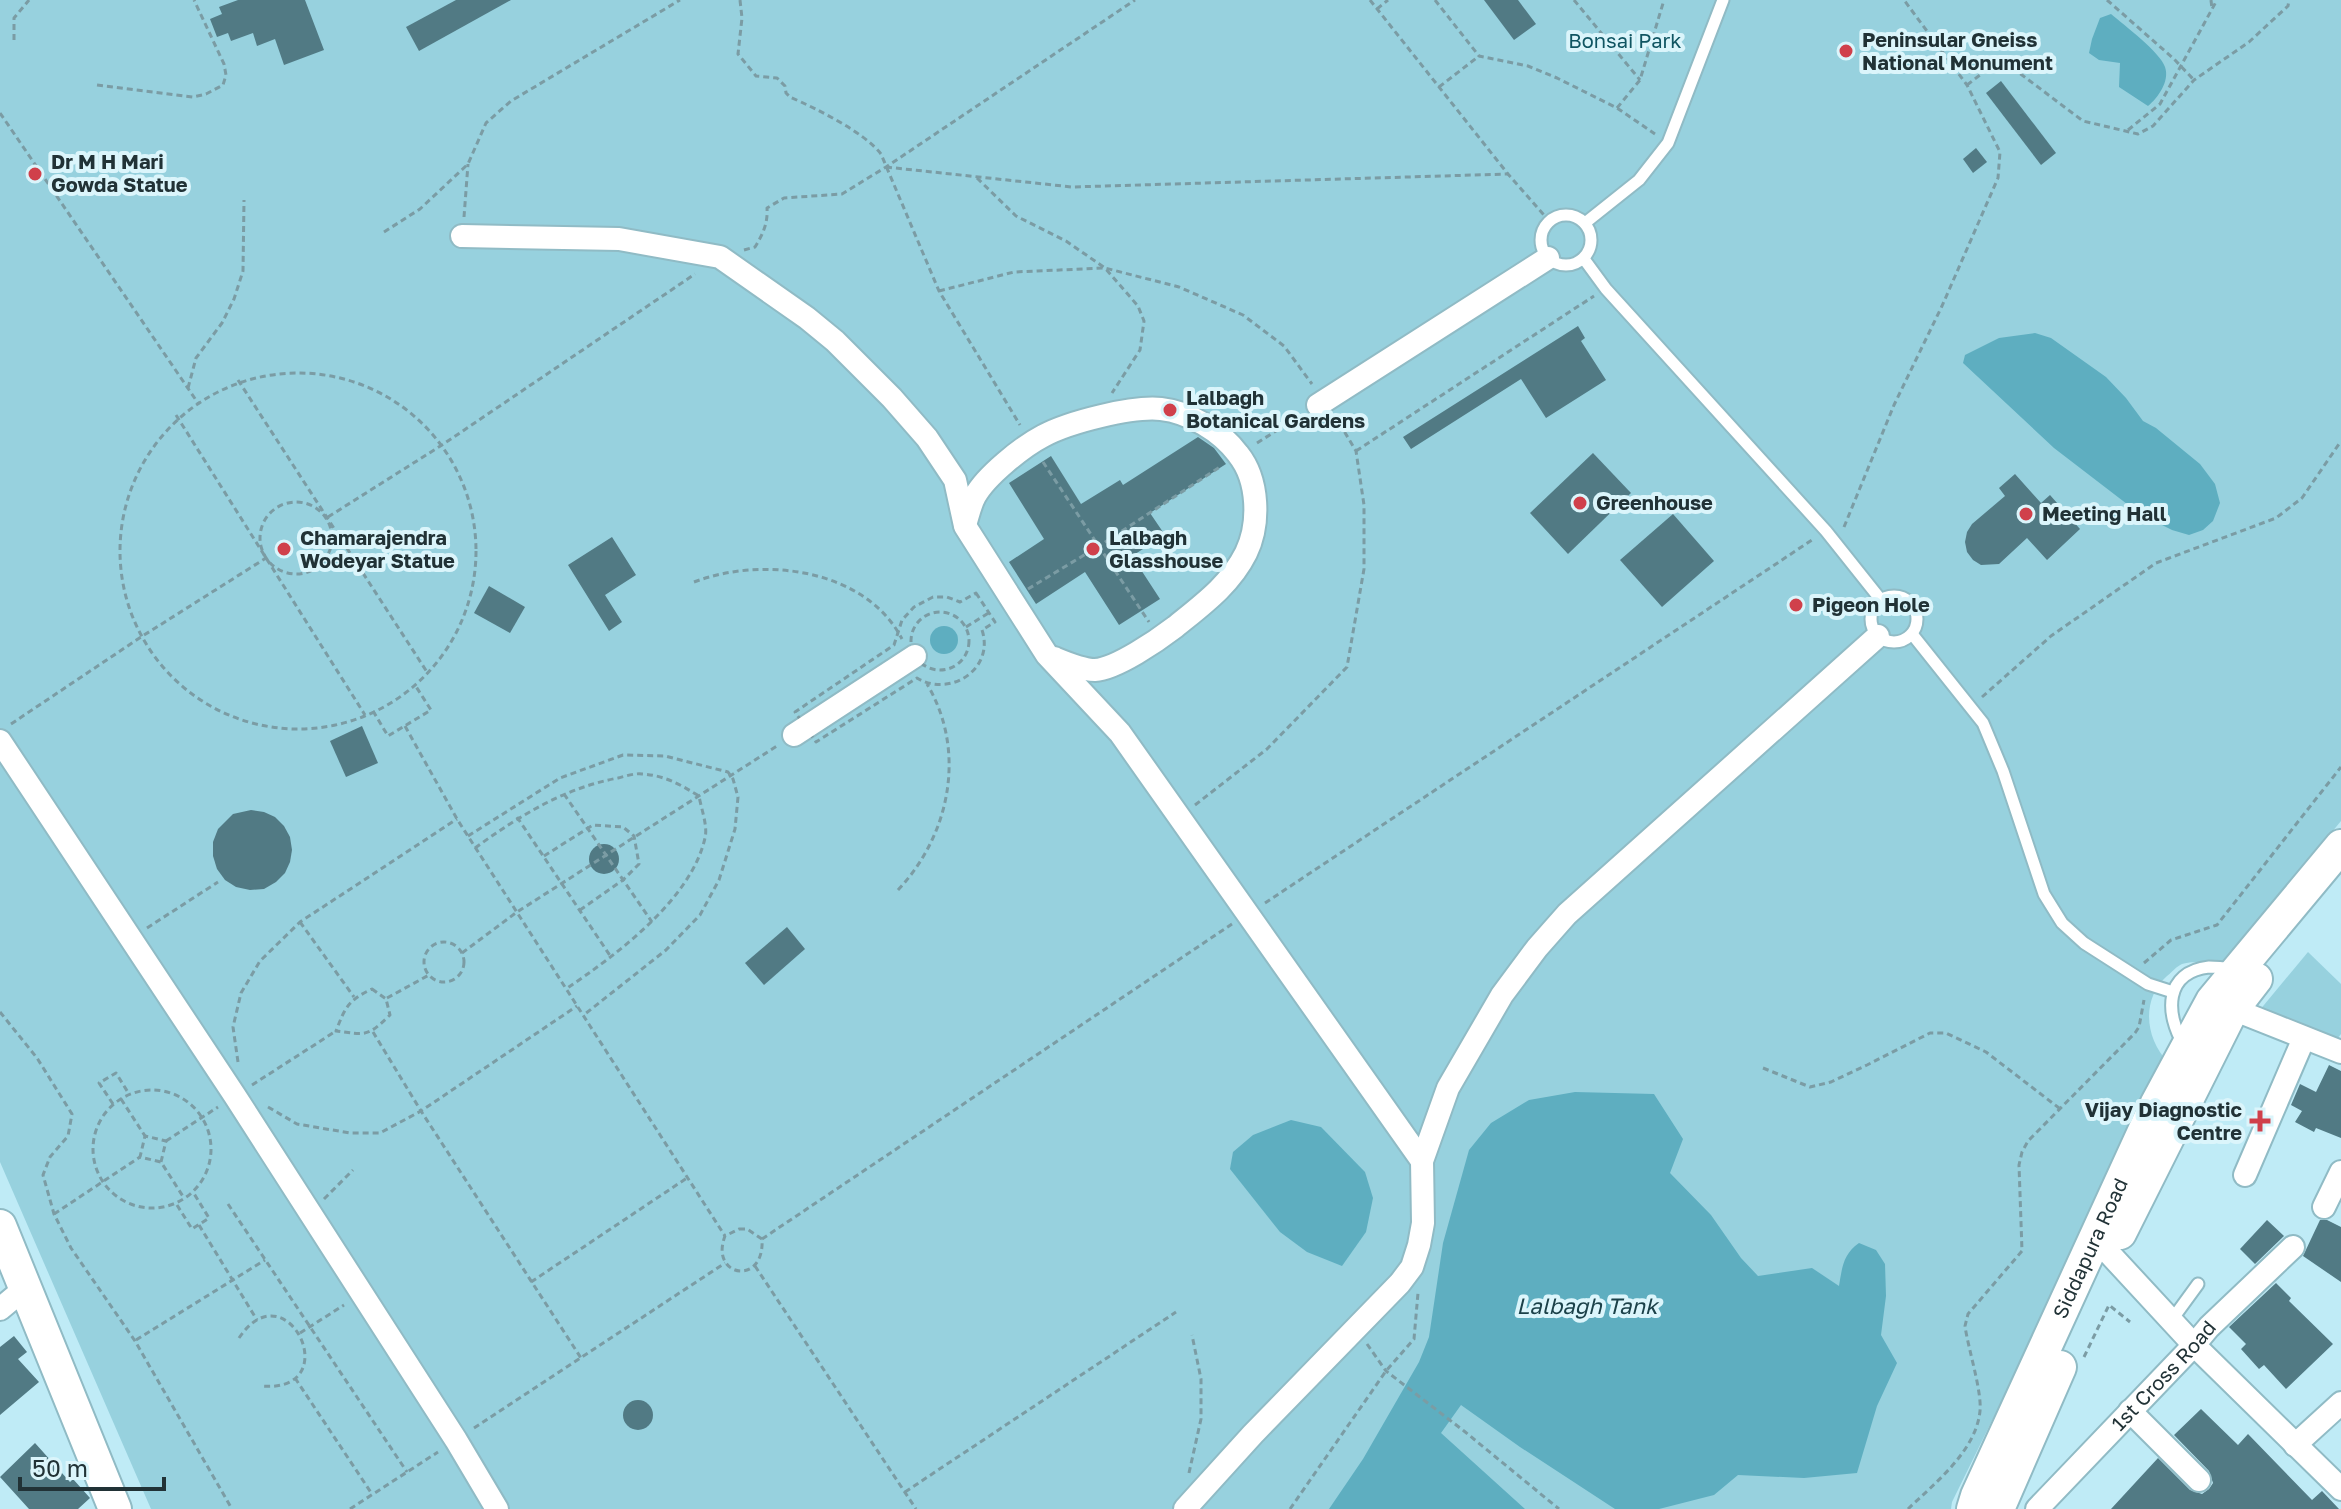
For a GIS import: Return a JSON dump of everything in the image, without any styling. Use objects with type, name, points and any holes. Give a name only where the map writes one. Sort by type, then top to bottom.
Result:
[{"type":"main road","name":"Siddapura Road","points":[[1973,1509],[1983,1482],[2222,1005],[2237,969],[2341,846]]},
{"type":"main road","name":"Siddapura Road","points":[[1998,1509],[2157,1103],[2186,1049],[2222,1005],[2269,963],[2341,879]]},
{"type":"main road","points":[[0,1226],[12,1299],[115,1509]]},
{"type":"street","points":[[462,236],[619,239],[720,257],[835,341],[927,438],[955,480],[965,526],[1047,655],[1120,733],[1422,1161]]},
{"type":"street","points":[[1318,405],[1548,258]]},
{"type":"street","points":[[965,526],[975,497],[993,475],[1031,443],[1045,435],[1094,419],[1138,408],[1163,409],[1197,421],[1215,432],[1239,455],[1255,497],[1254,523],[1247,551],[1218,593],[1160,639],[1124,659],[1095,670],[1070,665],[1047,655]]},
{"type":"street","points":[[1185,1509],[1412,1267],[1423,1223],[1422,1161],[1448,1088],[1502,995],[1537,948],[1567,914],[1878,636]]},
{"type":"street","points":[[794,735],[913,657]]},
{"type":"street","points":[[0,741],[130,939],[241,1092],[309,1212],[497,1509]]},
{"type":"street","points":[[2222,1005],[2341,1052]]},
{"type":"street","points":[[2245,1175],[2304,1038]]},
{"type":"street","points":[[2324,1207],[2341,1172]]},
{"type":"street","points":[[2102,1246],[2194,1345],[2341,1489]]},
{"type":"street","name":"1st Cross Road","points":[[2037,1509],[2209,1327],[2293,1247]]},
{"type":"street","points":[[2295,1445],[2341,1403]]},
{"type":"street","points":[[2130,1411],[2199,1480]]},
{"type":"lane","points":[[1585,223],[1639,180],[1668,143],[1723,0]]},
{"type":"lane","points":[[1568,215],[1585,223],[1592,241],[1584,259],[1566,266],[1548,258],[1541,240],[1550,222],[1568,215]]},
{"type":"lane","points":[[1584,259],[1606,289],[1826,531],[1881,600]]},
{"type":"lane","points":[[1894,595],[1910,602],[1915,608],[1918,618],[1912,634],[1905,640],[1896,643],[1885,641],[1872,629],[1872,610],[1881,600],[1894,595]]},
{"type":"lane","points":[[1912,634],[1983,723],[2003,771],[2047,901],[2062,923],[2084,943],[2148,984],[2173,992]]},
{"type":"lane","points":[[2186,1049],[2170,1013],[2177,984],[2192,972],[2208,967],[2237,969]]},
{"type":"lane","points":[[2171,1321],[2198,1284]]},
{"type":"path","points":[[14,40],[14,18],[29,0]]},
{"type":"path","points":[[97,85],[193,97],[223,85],[226,75],[224,64],[194,0]]},
{"type":"path","points":[[462,236],[468,164],[486,123],[511,101],[680,0]]},
{"type":"path","points":[[740,0],[742,18],[738,54],[756,76],[777,78],[790,97],[873,143],[939,291],[1031,443],[1160,639]]},
{"type":"path","points":[[328,517],[442,445],[720,257],[755,247],[768,221],[767,208],[784,198],[842,194],[1135,0]]},
{"type":"path","points":[[1370,0],[1550,222]]},
{"type":"path","points":[[1377,9],[1388,0]]},
{"type":"path","points":[[1435,0],[1479,56],[1528,66],[1557,78],[1617,108],[1668,143]]},
{"type":"path","points":[[1574,0],[1640,80]]},
{"type":"path","points":[[1617,108],[1640,80],[1664,0]]},
{"type":"path","points":[[1837,545],[1894,405],[1942,306],[1998,178],[2000,152],[1967,85],[1904,0]]},
{"type":"path","points":[[2107,0],[2194,80]]},
{"type":"path","points":[[2211,0],[2212,9]]},
{"type":"path","points":[[2127,131],[2160,104],[2217,0]]},
{"type":"path","points":[[1967,85],[1989,68],[2018,72],[2083,121],[2138,134],[2153,126],[2194,80],[2249,42],[2288,6],[2289,0]]},
{"type":"path","points":[[1439,87],[1479,56]]},
{"type":"path","points":[[0,113],[198,403]]},
{"type":"path","points":[[384,232],[420,209],[468,164]]},
{"type":"path","points":[[886,167],[1072,187],[1508,174]]},
{"type":"path","points":[[976,177],[1016,216],[1066,241],[1105,268],[1138,306],[1144,321],[1140,350],[1094,419]]},
{"type":"path","points":[[188,388],[196,358],[222,323],[243,271],[244,200]]},
{"type":"path","points":[[1356,451],[1606,289]]},
{"type":"path","points":[[281,373],[316,373],[348,379],[382,393],[414,416],[442,445],[459,475],[471,508],[476,554],[469,599],[461,621],[450,641],[415,684],[365,715],[323,727],[301,729],[258,725],[237,719],[181,687],[141,637],[124,586],[121,544],[125,509],[137,475],[176,415],[238,380],[281,373]]},
{"type":"path","points":[[238,380],[427,672]]},
{"type":"path","points":[[966,627],[1099,546],[1318,405]]},
{"type":"path","points":[[176,415],[365,715]]},
{"type":"path","points":[[1971,708],[2051,636],[2156,563],[2276,518],[2302,498],[2341,441]]},
{"type":"path","points":[[298,501],[314,506],[328,517],[333,539],[330,553],[321,566],[306,574],[292,575],[278,571],[266,558],[259,545],[261,525],[268,513],[281,504],[298,501]]},
{"type":"path","points":[[762,1239],[1826,531]]},
{"type":"path","points":[[0,732],[266,558]]},
{"type":"path","points":[[694,582],[737,571],[778,571],[820,576],[857,593],[876,607],[898,632],[941,713],[947,733],[949,772],[942,816],[934,840],[912,876],[898,890]]},
{"type":"path","points":[[944,611],[961,620],[966,627],[969,640],[967,652],[960,663],[949,669],[936,670],[913,657],[913,629],[926,615],[944,611]]},
{"type":"path","points":[[373,711],[388,736],[431,710],[415,684]]},
{"type":"path","points":[[405,726],[475,848],[725,1236]]},
{"type":"path","points":[[462,953],[517,912],[794,735]]},
{"type":"path","points":[[468,836],[560,778],[623,755],[665,756],[731,775],[738,797],[735,829],[719,880],[700,915],[666,950],[583,1016]]},
{"type":"path","points":[[2132,974],[2171,940],[2217,925],[2341,767]]},
{"type":"path","points":[[475,848],[517,817],[600,781],[641,774],[674,781],[699,796],[707,835],[692,873],[652,922],[611,958],[566,989]]},
{"type":"path","points":[[564,794],[652,922]]},
{"type":"path","points":[[517,817],[611,958]]},
{"type":"path","points":[[239,1066],[233,1027],[241,993],[260,961],[300,922],[457,819]]},
{"type":"path","points":[[544,856],[593,825],[623,827],[634,836],[639,864],[623,880],[580,910]]},
{"type":"path","points":[[130,939],[218,882]]},
{"type":"path","points":[[300,922],[354,997]]},
{"type":"path","points":[[452,944],[462,953],[463,965],[457,977],[446,982],[429,975],[424,962],[433,946],[452,944]]},
{"type":"path","points":[[386,999],[429,975]]},
{"type":"path","points":[[1908,1509],[1963,1451],[1974,1432],[1981,1410],[1965,1326],[1968,1314],[2022,1251],[2019,1165],[2022,1152],[2028,1141],[2059,1108],[2135,1033],[2148,984]]},
{"type":"path","points":[[161,1162],[166,1141],[336,1031],[345,1008],[354,997],[372,989],[386,999],[390,1015],[373,1032],[336,1031]]},
{"type":"path","points":[[241,1092],[297,1124],[350,1133],[380,1133],[421,1111],[577,1006]]},
{"type":"path","points":[[0,1012],[37,1058],[72,1114],[68,1136],[50,1157],[43,1175],[54,1214],[71,1248],[135,1341],[232,1509]]},
{"type":"path","points":[[373,1032],[581,1358]]},
{"type":"path","points":[[1763,1068],[1810,1087],[1831,1082],[1930,1033],[1946,1033],[1986,1052],[2059,1108]]},
{"type":"path","points":[[113,1104],[99,1083],[116,1073],[129,1094]]},
{"type":"path","points":[[150,1090],[170,1093],[188,1102],[202,1117],[211,1150],[206,1173],[193,1192],[176,1203],[141,1207],[119,1199],[102,1182],[94,1162],[93,1141],[100,1121],[113,1104],[129,1094],[150,1090]]},
{"type":"path","points":[[121,1098],[145,1136],[166,1141]]},
{"type":"path","points":[[54,1214],[140,1157],[145,1136]]},
{"type":"path","points":[[140,1157],[161,1162],[184,1198]]},
{"type":"path","points":[[309,1212],[353,1170]]},
{"type":"path","points":[[531,1282],[687,1178]]},
{"type":"path","points":[[176,1203],[192,1229],[199,1225],[209,1218],[193,1192]]},
{"type":"path","points":[[228,1204],[407,1472]]},
{"type":"path","points":[[199,1225],[257,1320]]},
{"type":"path","points":[[739,1229],[747,1229],[762,1239],[761,1259],[755,1266],[739,1270],[725,1263],[721,1249],[725,1236],[739,1229]]},
{"type":"path","points":[[135,1341],[265,1260]]},
{"type":"path","points":[[350,1509],[725,1263]]},
{"type":"path","points":[[755,1266],[916,1509]]},
{"type":"path","points":[[1290,1509],[1386,1371],[1414,1339],[1419,1286]]},
{"type":"path","points":[[300,1333],[348,1303]]},
{"type":"path","points":[[905,1492],[1176,1312]]},
{"type":"path","points":[[239,1338],[257,1320],[275,1317],[300,1333],[306,1351],[301,1370],[285,1384],[261,1386]]},
{"type":"path","points":[[1355,1328],[1386,1371],[1559,1509]]},
{"type":"path","points":[[1185,1484],[1201,1419],[1201,1379],[1192,1335]]},
{"type":"path","points":[[295,1378],[372,1494]]},
{"type":"green space","name":"Lalbagh Botanical Gardens","points":[[0,0],[2341,0],[2341,821],[2221,966],[2197,962],[2182,964],[2159,985],[2153,996],[2149,1019],[2154,1042],[2168,1062],[1951,1509],[151,1509],[0,1162]]},
{"type":"green space","points":[[2308,952],[2341,984],[2341,1034],[2335,1042],[2259,1011]]},
{"type":"water","points":[[2111,14],[2149,47],[2165,67],[2166,78],[2162,89],[2148,106],[2119,87],[2120,63],[2099,60],[2089,53],[2100,18]]},
{"type":"water","points":[[2035,333],[2051,338],[2106,377],[2143,421],[2200,464],[2215,484],[2220,503],[2213,521],[2203,530],[2189,535],[2140,514],[2054,448],[1963,363],[1965,355],[1999,338]]},
{"type":"water","points":[[944,626],[954,630],[958,640],[954,650],[944,654],[934,650],[930,640],[934,630]]},
{"type":"water","name":"Lalbagh Tank","points":[[1575,1092],[1654,1094],[1683,1139],[1670,1173],[1711,1215],[1741,1258],[1758,1276],[1812,1268],[1839,1286],[1844,1262],[1854,1247],[1859,1243],[1876,1250],[1885,1264],[1886,1296],[1881,1335],[1897,1363],[1877,1406],[1857,1473],[1804,1478],[1738,1475],[1714,1495],[1659,1509],[1615,1509],[1461,1405],[1441,1433],[1525,1509],[1329,1509],[1363,1459],[1419,1362],[1429,1337],[1443,1243],[1469,1150],[1491,1123],[1529,1100]]},
{"type":"water","points":[[1291,1120],[1321,1127],[1365,1172],[1373,1198],[1366,1232],[1342,1266],[1307,1252],[1280,1232],[1230,1169],[1233,1152],[1253,1135]]},
{"type":"building","points":[[238,0],[305,0],[324,50],[284,65],[275,39],[257,46],[253,33],[231,41],[228,33],[217,37],[210,19],[222,14],[219,7]]},
{"type":"building","points":[[456,0],[511,0],[419,51],[406,27]]},
{"type":"building","points":[[1484,0],[1518,0],[1536,24],[1514,40]]},
{"type":"building","points":[[2001,81],[2056,153],[2041,165],[1986,93]]},
{"type":"building","points":[[1976,148],[1987,162],[1973,173],[1963,159]]},
{"type":"building","points":[[1578,326],[1585,338],[1581,341],[1606,380],[1546,418],[1521,379],[1411,449],[1403,437]]},
{"type":"building","points":[[1198,437],[1214,448],[1226,464],[1150,513],[1165,535],[1132,556],[1160,599],[1119,625],[1085,572],[1036,604],[1009,562],[1044,539],[1009,483],[1051,456],[1081,504],[1120,480],[1123,485]]},
{"type":"building","name":"Greenhouse","points":[[1593,453],[1631,493],[1568,554],[1530,513]]},
{"type":"building","name":"Meeting Hall","points":[[2015,474],[2041,503],[2050,495],[2080,529],[2047,560],[2027,538],[1999,564],[1981,565],[1967,552],[1967,532],[2005,496],[1999,488]]},
{"type":"building","name":"Greenhouse","points":[[1673,514],[1714,561],[1662,607],[1620,560]]},
{"type":"building","points":[[612,537],[636,575],[605,595],[622,622],[609,631],[568,565]]},
{"type":"building","points":[[489,586],[525,607],[510,633],[474,613]]},
{"type":"building","points":[[362,726],[378,763],[346,777],[330,741]]},
{"type":"building","points":[[251,810],[275,817],[290,837],[292,850],[285,873],[264,889],[236,887],[225,880],[213,856],[213,842],[218,829],[233,814]]},
{"type":"building","points":[[604,844],[615,848],[619,859],[615,870],[604,874],[593,870],[589,859],[593,848]]},
{"type":"building","points":[[787,927],[805,949],[764,985],[745,963]]},
{"type":"building","points":[[2329,1065],[2341,1071],[2341,1138],[2316,1128],[2314,1132],[2295,1122],[2302,1111],[2291,1105],[2300,1084],[2316,1092]]},
{"type":"building","points":[[2267,1220],[2284,1236],[2255,1264],[2240,1249]]},
{"type":"building","points":[[2320,1220],[2341,1227],[2341,1282],[2303,1256]]},
{"type":"building","points":[[2276,1283],[2291,1298],[2289,1301],[2333,1344],[2286,1389],[2264,1365],[2259,1369],[2241,1349],[2246,1344],[2229,1327]]},
{"type":"building","points":[[14,1336],[27,1352],[18,1359],[39,1382],[0,1415],[0,1347]]},
{"type":"building","points":[[638,1400],[648,1405],[653,1415],[648,1425],[638,1430],[628,1425],[623,1415],[628,1405]]},
{"type":"building","points":[[2201,1409],[2238,1445],[2248,1434],[2312,1500],[2322,1491],[2339,1509],[2111,1509],[2158,1458],[2190,1490],[2202,1494],[2209,1489],[2213,1483],[2209,1471],[2174,1435]]},
{"type":"building","points":[[35,1443],[70,1482],[73,1479],[90,1498],[78,1509],[29,1509],[0,1477]]},
{"type":"place","name":"Peninsular Gneiss National Monument","points":[[1846,51]]},
{"type":"place","name":"Dr M H Mari Gowda Statue","points":[[35,174]]},
{"type":"place","name":"Lalbagh Botanical Gardens","points":[[1170,410]]},
{"type":"place","name":"Greenhouse","points":[[1580,503]]},
{"type":"place","name":"Meeting Hall","points":[[2026,514]]},
{"type":"place","name":"Chamarajendra Wodeyar Statue","points":[[284,549]]},
{"type":"place","name":"Lalbagh Glasshouse","points":[[1093,549]]},
{"type":"place","name":"Pigeon Hole","points":[[1796,605]]},
{"type":"place","name":"Vijay Diagnostic Centre","points":[[2260,1121]]},
{"type":"park label","name":"Bonsai Park","points":[[1625,41]]}]
